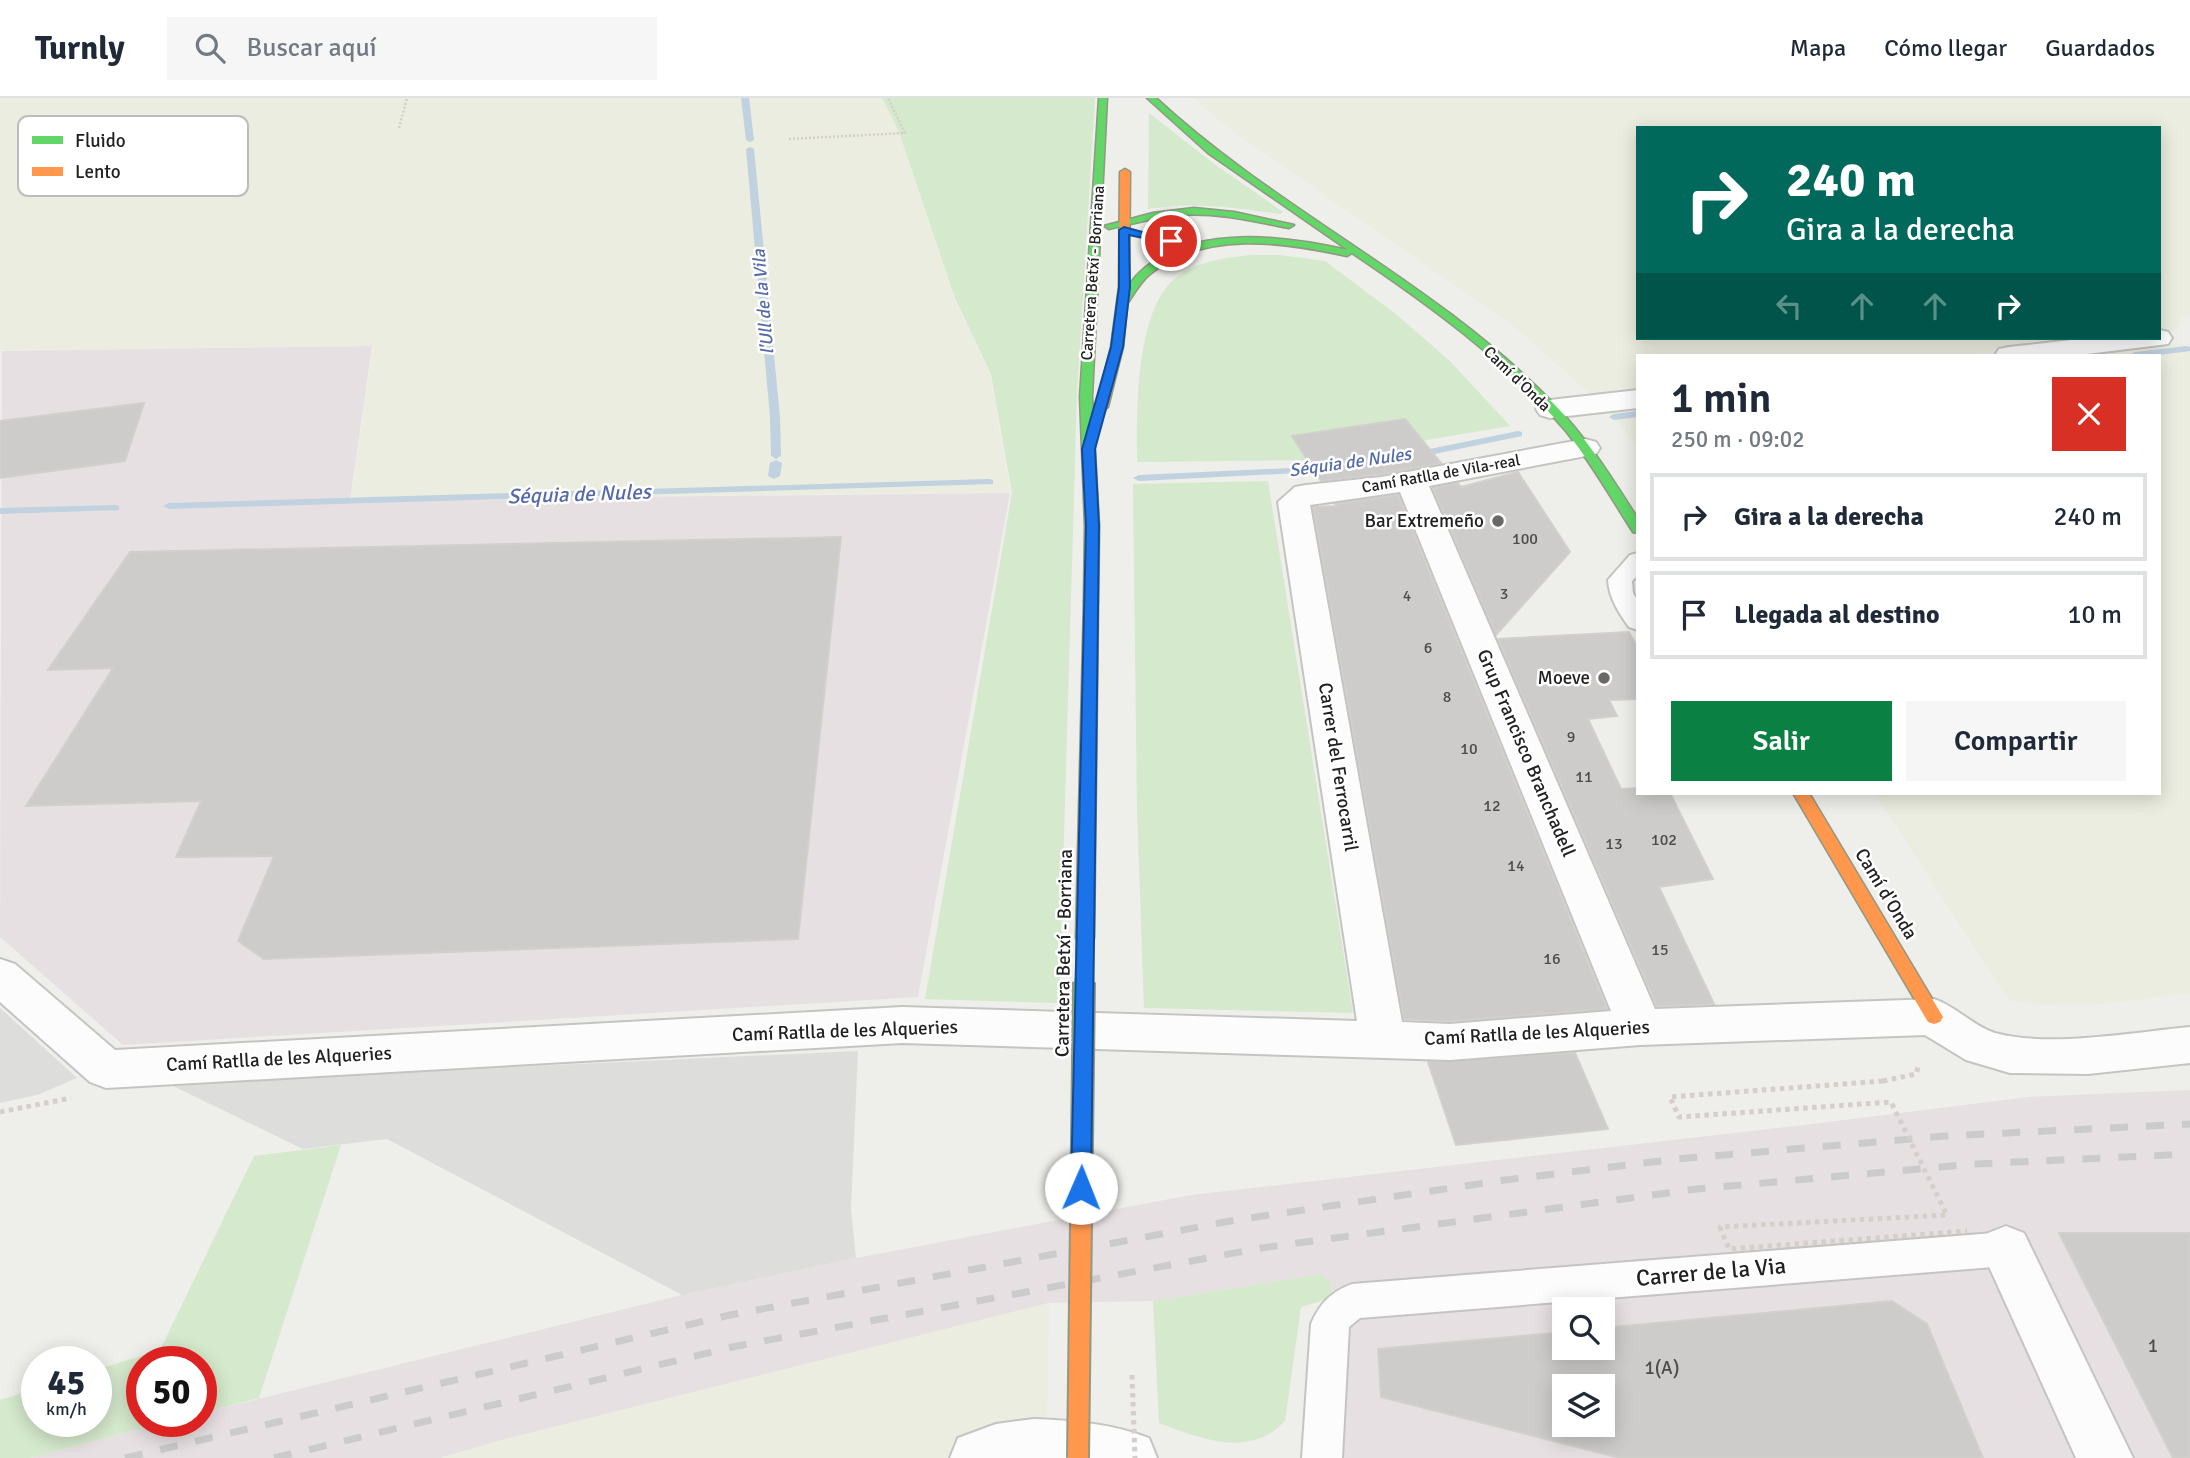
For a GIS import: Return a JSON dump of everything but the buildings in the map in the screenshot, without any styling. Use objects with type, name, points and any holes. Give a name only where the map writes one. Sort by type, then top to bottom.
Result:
[{"type":"street","name":"Carretera Betxí - Borriana","points":[[1078,1458],[1093,526],[1086,397],[1103,98]]},
{"type":"street","points":[[1151,98],[1178,125],[1335,239]]},
{"type":"street","points":[[1091,326],[1105,312],[1119,226],[1112,146],[1108,129],[1102,120]]},
{"type":"street","name":"Carretera Betxí - Borriana","points":[[1089,449],[1112,371],[1123,302],[1119,226],[1125,152]]},
{"type":"street","points":[[1119,226],[1178,212],[1216,212],[1296,227],[1335,239]]},
{"type":"street","points":[[1119,226],[1150,236]]},
{"type":"street","name":"Camí d'Onda","points":[[1335,239],[1433,305],[1489,351],[1550,409],[1585,448],[1636,526]]},
{"type":"street","points":[[1171,241],[1298,244],[1338,250],[1366,258]]},
{"type":"street","points":[[1123,302],[1139,280],[1155,265],[1173,256],[1214,243]]},
{"type":"street","points":[[2018,354],[2140,340]]},
{"type":"street","points":[[1550,409],[1636,399]]},
{"type":"street","name":"Camí Ratlla de Vila-real","points":[[1298,497],[1411,480],[1585,448]]},
{"type":"street","name":"Grup Francisco Branchadell","points":[[1411,480],[1640,1027]]},
{"type":"street","name":"Carrer del Ferrocarril","points":[[1298,497],[1294,502],[1295,517],[1382,1038]]},
{"type":"street","name":"Camí d'Onda","points":[[1802,795],[1934,1017]]},
{"type":"street","points":[[0,976],[106,1069]]},
{"type":"street","points":[[1934,1017],[1961,1039],[1992,1051],[2028,1056],[2190,1045]]},
{"type":"street","name":"Camí Ratlla de les Alqueries","points":[[106,1069],[902,1025],[1450,1042],[1640,1027],[1934,1017]]},
{"type":"street","points":[[1987,1240],[2105,1458]]},
{"type":"street","points":[[978,1458],[1009,1448],[1045,1445],[1129,1458]]},
{"type":"lane","points":[[1636,562],[1620,580],[1621,593],[1636,619]]},
{"type":"lane","name":"Carrer de la Via","points":[[1322,1458],[1332,1317],[1352,1301],[1987,1240]]},
{"type":"path","points":[[399,128],[407,98]]},
{"type":"path","points":[[789,139],[905,133],[888,98]]},
{"type":"path","points":[[1919,1064],[1916,1074],[1883,1081],[1670,1097],[1679,1116],[1891,1102],[1947,1215],[1720,1227],[1728,1249],[1987,1240]]},
{"type":"path","points":[[0,1112],[69,1099],[91,1086],[106,1069]]},
{"type":"shaded area","points":[[0,98],[881,98],[899,132],[928,206],[954,298],[990,374],[1010,492],[351,499],[373,346],[2,350],[0,354]]},
{"type":"shaded area","points":[[1193,98],[2190,98],[2190,316],[2182,317],[2175,330],[2161,332],[2161,126],[1636,126],[1636,340],[2094,340],[1971,354],[1636,354],[1636,393],[1595,398],[1515,327],[1237,134]]},
{"type":"shaded area","points":[[2179,343],[2190,350],[2190,993],[2101,1004],[2040,1005],[2012,1001],[2005,995],[1876,795],[2161,795],[2161,354],[2083,354]]},
{"type":"shaded area","points":[[372,346],[350,500],[1010,493],[918,997],[123,1045],[0,937],[2,351]]},
{"type":"shaded area","points":[[1636,407],[1636,444],[1608,411]]},
{"type":"shaded area","points":[[0,1008],[77,1078],[37,1095],[0,1103]]},
{"type":"shaded area","points":[[858,1051],[851,1208],[856,1258],[682,1295],[387,1139],[303,1149],[167,1083]]},
{"type":"shaded area","points":[[2190,1090],[2190,1458],[1325,1458],[1352,1301],[1332,1294],[1332,1288],[1321,1274],[1153,1301],[1049,1303],[498,1441],[440,1458],[30,1458],[126,1433],[126,1437],[217,1437],[217,1409],[682,1295],[856,1258],[1191,1195],[2028,1097]]},
{"type":"shaded area","points":[[1049,1303],[1046,1458],[440,1458],[498,1441]]},
{"type":"green space","points":[[882,98],[1095,98],[1077,394],[1059,1003],[925,999],[1012,493],[991,374],[955,298],[899,132]]},
{"type":"green space","points":[[1149,113],[1217,166],[1283,212],[1281,214],[1199,205],[1148,209]]},
{"type":"green space","points":[[1251,255],[1280,255],[1325,261],[1397,315],[1451,362],[1510,426],[1307,460],[1137,462],[1140,369],[1150,320],[1159,300],[1170,283],[1187,270],[1219,260]]},
{"type":"green space","points":[[1268,481],[1353,1013],[1144,1008],[1137,810],[1133,484]]},
{"type":"green space","points":[[341,1145],[259,1398],[217,1409],[217,1346],[162,1346],[254,1156]]},
{"type":"green space","points":[[1321,1274],[1330,1280],[1332,1294],[1328,1299],[1301,1307],[1285,1421],[1257,1439],[1242,1442],[1209,1440],[1159,1423],[1153,1301]]},
{"type":"green space","points":[[126,1361],[126,1433],[112,1436],[112,1365]]},
{"type":"green space","points":[[21,1394],[21,1437],[109,1437],[30,1458],[0,1458],[0,1400]]},
{"type":"waterway","name":"l'Ull de la Vila","points":[[745,98],[750,140]]},
{"type":"waterway","name":"l'Ull de la Vila","points":[[750,149],[775,417],[776,456]]},
{"type":"waterway","name":"Séquia de Nules","points":[[2144,354],[2187,349]]},
{"type":"waterway","name":"Séquia de Nules","points":[[1614,417],[1636,414]]},
{"type":"waterway","name":"Séquia de Nules","points":[[1415,455],[1518,434]]},
{"type":"waterway","name":"l'Ull de la Vila","points":[[774,476],[776,463]]},
{"type":"waterway","name":"Séquia de Nules","points":[[1139,478],[1333,469]]},
{"type":"waterway","name":"Séquia de Nules","points":[[169,506],[989,482]]},
{"type":"waterway","name":"Séquia de Nules","points":[[0,511],[115,508]]},
{"type":"railway","points":[[125,1458],[730,1315],[1236,1220],[1505,1180],[1677,1159],[1946,1136],[2190,1124]]},
{"type":"railway","points":[[274,1458],[737,1346],[1261,1248],[1697,1189],[1974,1164],[2190,1154]]},
{"type":"traffic: fast","points":[[1091,601],[1092,526],[1086,397],[1103,98]]},
{"type":"traffic: fast","points":[[1151,98],[1211,151],[1411,289],[1504,363],[1569,427],[1636,526]]},
{"type":"traffic: fast","points":[[1109,226],[1162,214],[1194,211],[1289,225]]},
{"type":"traffic: fast","points":[[1123,302],[1146,272],[1168,258],[1192,248],[1244,240],[1297,243],[1347,253]]},
{"type":"traffic: fast","points":[[1081,1223],[1085,938]]},
{"type":"traffic: slow","points":[[1102,407],[1117,347],[1124,287],[1125,172]]},
{"type":"traffic: slow","points":[[1085,938],[1091,601]]},
{"type":"traffic: slow","points":[[1802,795],[1934,1017]]},
{"type":"traffic: slow","points":[[1078,1458],[1081,1223]]},
{"type":"place","name":"Bar Extremeño","points":[[1498,521]]},
{"type":"place","name":"Moeve","points":[[1604,678]]},
{"type":"route","points":[[1081,1188],[1093,526],[1089,449],[1105,396],[1121,324],[1124,230],[1171,241]]}]
